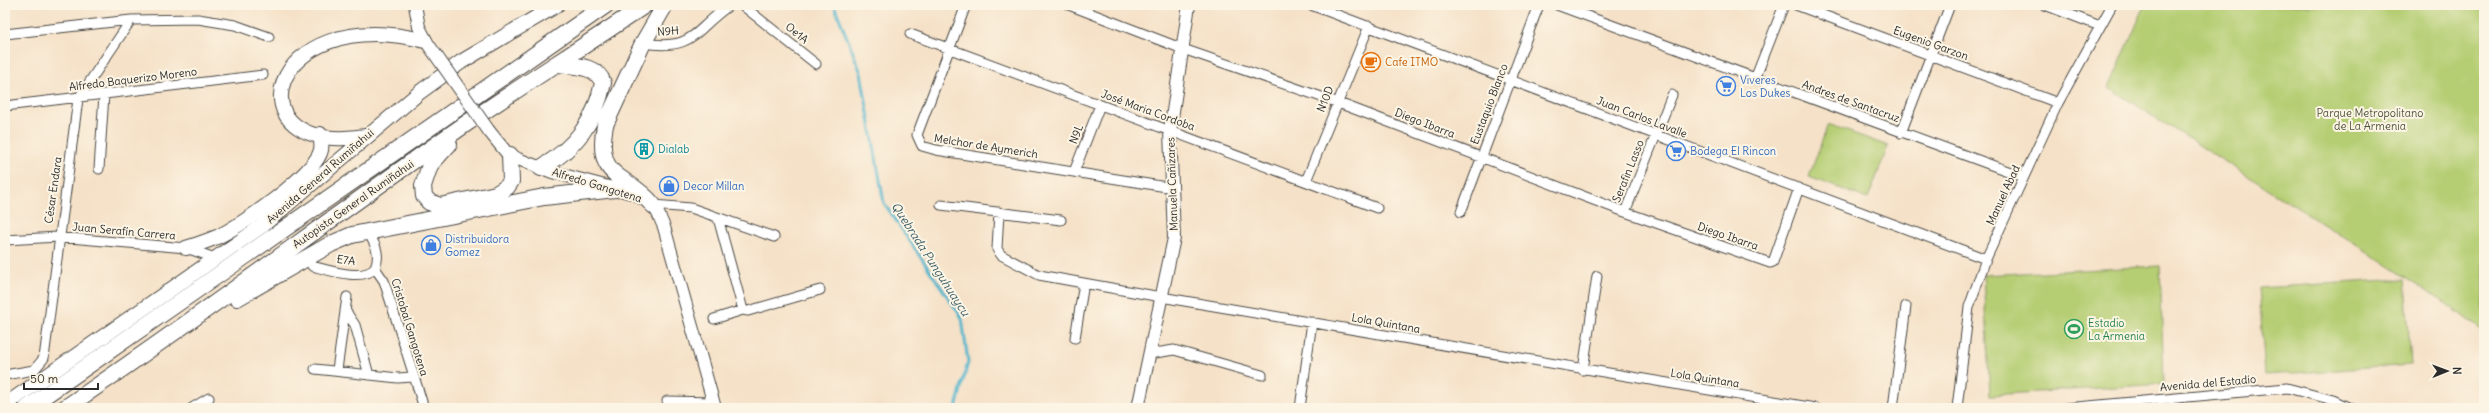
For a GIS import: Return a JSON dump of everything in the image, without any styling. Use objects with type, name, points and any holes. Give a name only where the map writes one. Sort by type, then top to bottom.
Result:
[{"type":"highway","name":"Autopista General Rumiñahui","points":[[27,408],[606,5]]},
{"type":"highway","name":"Autopista General Rumiñahui","points":[[65,408],[170,337],[304,238],[469,122],[645,5]]},
{"type":"highway","points":[[654,205],[647,197],[613,172],[603,152],[604,125],[643,43],[665,5]]},
{"type":"highway","points":[[541,168],[562,155],[579,136],[594,111],[603,83],[600,76],[588,68],[557,64]]},
{"type":"highway","points":[[469,122],[430,165],[423,186],[424,196],[428,202],[440,206],[496,194],[507,187],[511,181],[510,155]]},
{"type":"highway","points":[[170,337],[331,244],[352,235],[537,199],[615,189]]},
{"type":"main road","name":"Avenida General Rumiñahui","points":[[5,404],[262,226],[296,200],[366,136],[420,92],[461,62],[557,5]]},
{"type":"main road","points":[[354,22],[406,32],[426,43]]},
{"type":"main road","points":[[300,42],[284,65],[281,77],[281,93],[285,106],[293,119],[310,131],[320,134],[344,138],[366,136]]},
{"type":"main road","points":[[186,248],[218,237],[240,224],[302,176],[319,155],[322,147],[320,134]]},
{"type":"street","name":"Alfredo Gangotena","points":[[415,5],[419,27],[426,43],[490,131],[510,155],[541,168],[635,194],[654,205],[664,227],[714,405]]},
{"type":"street","points":[[533,19],[552,5]]},
{"type":"street","name":"N9H","points":[[643,43],[659,46],[685,42],[730,5]]},
{"type":"street","name":"Oe1A","points":[[743,5],[816,64]]},
{"type":"street","name":"Melchor de Aymerich","points":[[966,5],[917,135],[921,145],[936,150],[1172,188]]},
{"type":"street","name":"Diego Ibarra","points":[[1069,5],[1183,49],[1336,102],[1625,212],[1772,263],[1799,188]]},
{"type":"street","name":"Manuela Cañizares","points":[[1138,408],[1174,238],[1170,131],[1189,5]]},
{"type":"street","name":"Juan Carlos Lavalle","points":[[1312,5],[1986,259]]},
{"type":"street","name":"Eustaquio Blanco","points":[[1461,212],[1539,5]]},
{"type":"street","name":"Andres de Santacruz","points":[[1557,5],[2024,177]]},
{"type":"street","points":[[1755,79],[1784,5]]},
{"type":"street","name":"Eugenio Garzon","points":[[1796,5],[2058,103]]},
{"type":"street","points":[[1902,133],[1950,5]]},
{"type":"street","points":[[2045,5],[2100,26]]},
{"type":"street","name":"Manuel Abad","points":[[1957,408],[1969,307],[1986,259],[2058,103],[2112,5]]},
{"type":"street","points":[[5,34],[131,20],[211,20],[235,25],[269,37]]},
{"type":"street","name":"César Endara","points":[[5,375],[29,372],[38,368],[44,358],[58,237],[78,99],[131,20]]},
{"type":"street","name":"N10D","points":[[1306,181],[1336,102],[1369,26]]},
{"type":"street","name":"José Maria Cordoba","points":[[910,34],[1377,208]]},
{"type":"street","name":"Alfredo Baquerizo Moreno","points":[[5,106],[78,99],[263,75]]},
{"type":"street","name":"Serafin Lasso","points":[[1625,212],[1672,94]]},
{"type":"street","points":[[99,169],[104,95]]},
{"type":"street","name":"N9L","points":[[1074,172],[1100,105]]},
{"type":"street","points":[[654,205],[684,206],[774,237]]},
{"type":"street","points":[[941,205],[1061,220]]},
{"type":"street","name":"Lola Quintana","points":[[999,212],[996,241],[997,249],[1001,255],[1039,275],[1778,405],[1815,408]]},
{"type":"street","points":[[718,218],[743,310]]},
{"type":"street","points":[[368,232],[377,251],[378,260],[375,268]]},
{"type":"street","name":"Juan Serafín Carrera","points":[[5,240],[58,237],[186,248],[214,258]]},
{"type":"street","name":"E7A","points":[[312,266],[357,274],[369,273],[375,268]]},
{"type":"street","name":"Cristobal Gangotena","points":[[375,268],[384,281],[412,377],[424,408]]},
{"type":"street","points":[[1583,370],[1597,276]]},
{"type":"street","points":[[1075,338],[1084,283]]},
{"type":"street","points":[[714,319],[743,310],[748,311],[820,290]]},
{"type":"street","points":[[337,370],[347,297]]},
{"type":"street","points":[[1893,408],[1906,306]]},
{"type":"street","points":[[345,310],[355,325],[369,375]]},
{"type":"street","points":[[1300,408],[1312,322]]},
{"type":"street","points":[[1149,354],[1174,350],[1262,375]]},
{"type":"street","points":[[314,369],[337,370],[369,375],[412,377]]},
{"type":"street","name":"Avenida del Estadio","points":[[2066,408],[2287,388],[2333,400],[2350,408]]},
{"type":"street","points":[[192,408],[209,398]]},
{"type":"street","points":[[2174,398],[2175,408]]},
{"type":"street","points":[[668,401],[714,405]]},
{"type":"green space","name":"Parque Metropolitano de La Armenia","points":[[2145,5],[2484,5],[2484,332],[2436,296],[2109,88]]},
{"type":"green space","points":[[1828,124],[1888,146],[1868,199],[1809,177]]},
{"type":"green space","name":"Estadio La Armenia","points":[[2160,266],[2164,384],[1990,395],[1983,275]]},
{"type":"green space","points":[[2405,279],[2411,365],[2265,375],[2259,288]]},
{"type":"waterway","name":"Quebrada Punguhuaycu","points":[[834,5],[861,73],[884,203],[962,318],[968,362],[956,408]]},
{"type":"place","name":"Cafe ITMO","points":[[1371,62]]},
{"type":"place","name":"Viveres Los Dukes","points":[[1726,86]]},
{"type":"place","name":"Dialab","points":[[644,149]]},
{"type":"place","name":"Bodega El Rincon","points":[[1676,151]]},
{"type":"place","name":"Decor Millan","points":[[669,186]]},
{"type":"place","name":"Distribuidora Gomez","points":[[431,245]]},
{"type":"place","name":"Estadio La Armenia","points":[[2074,329]]}]
